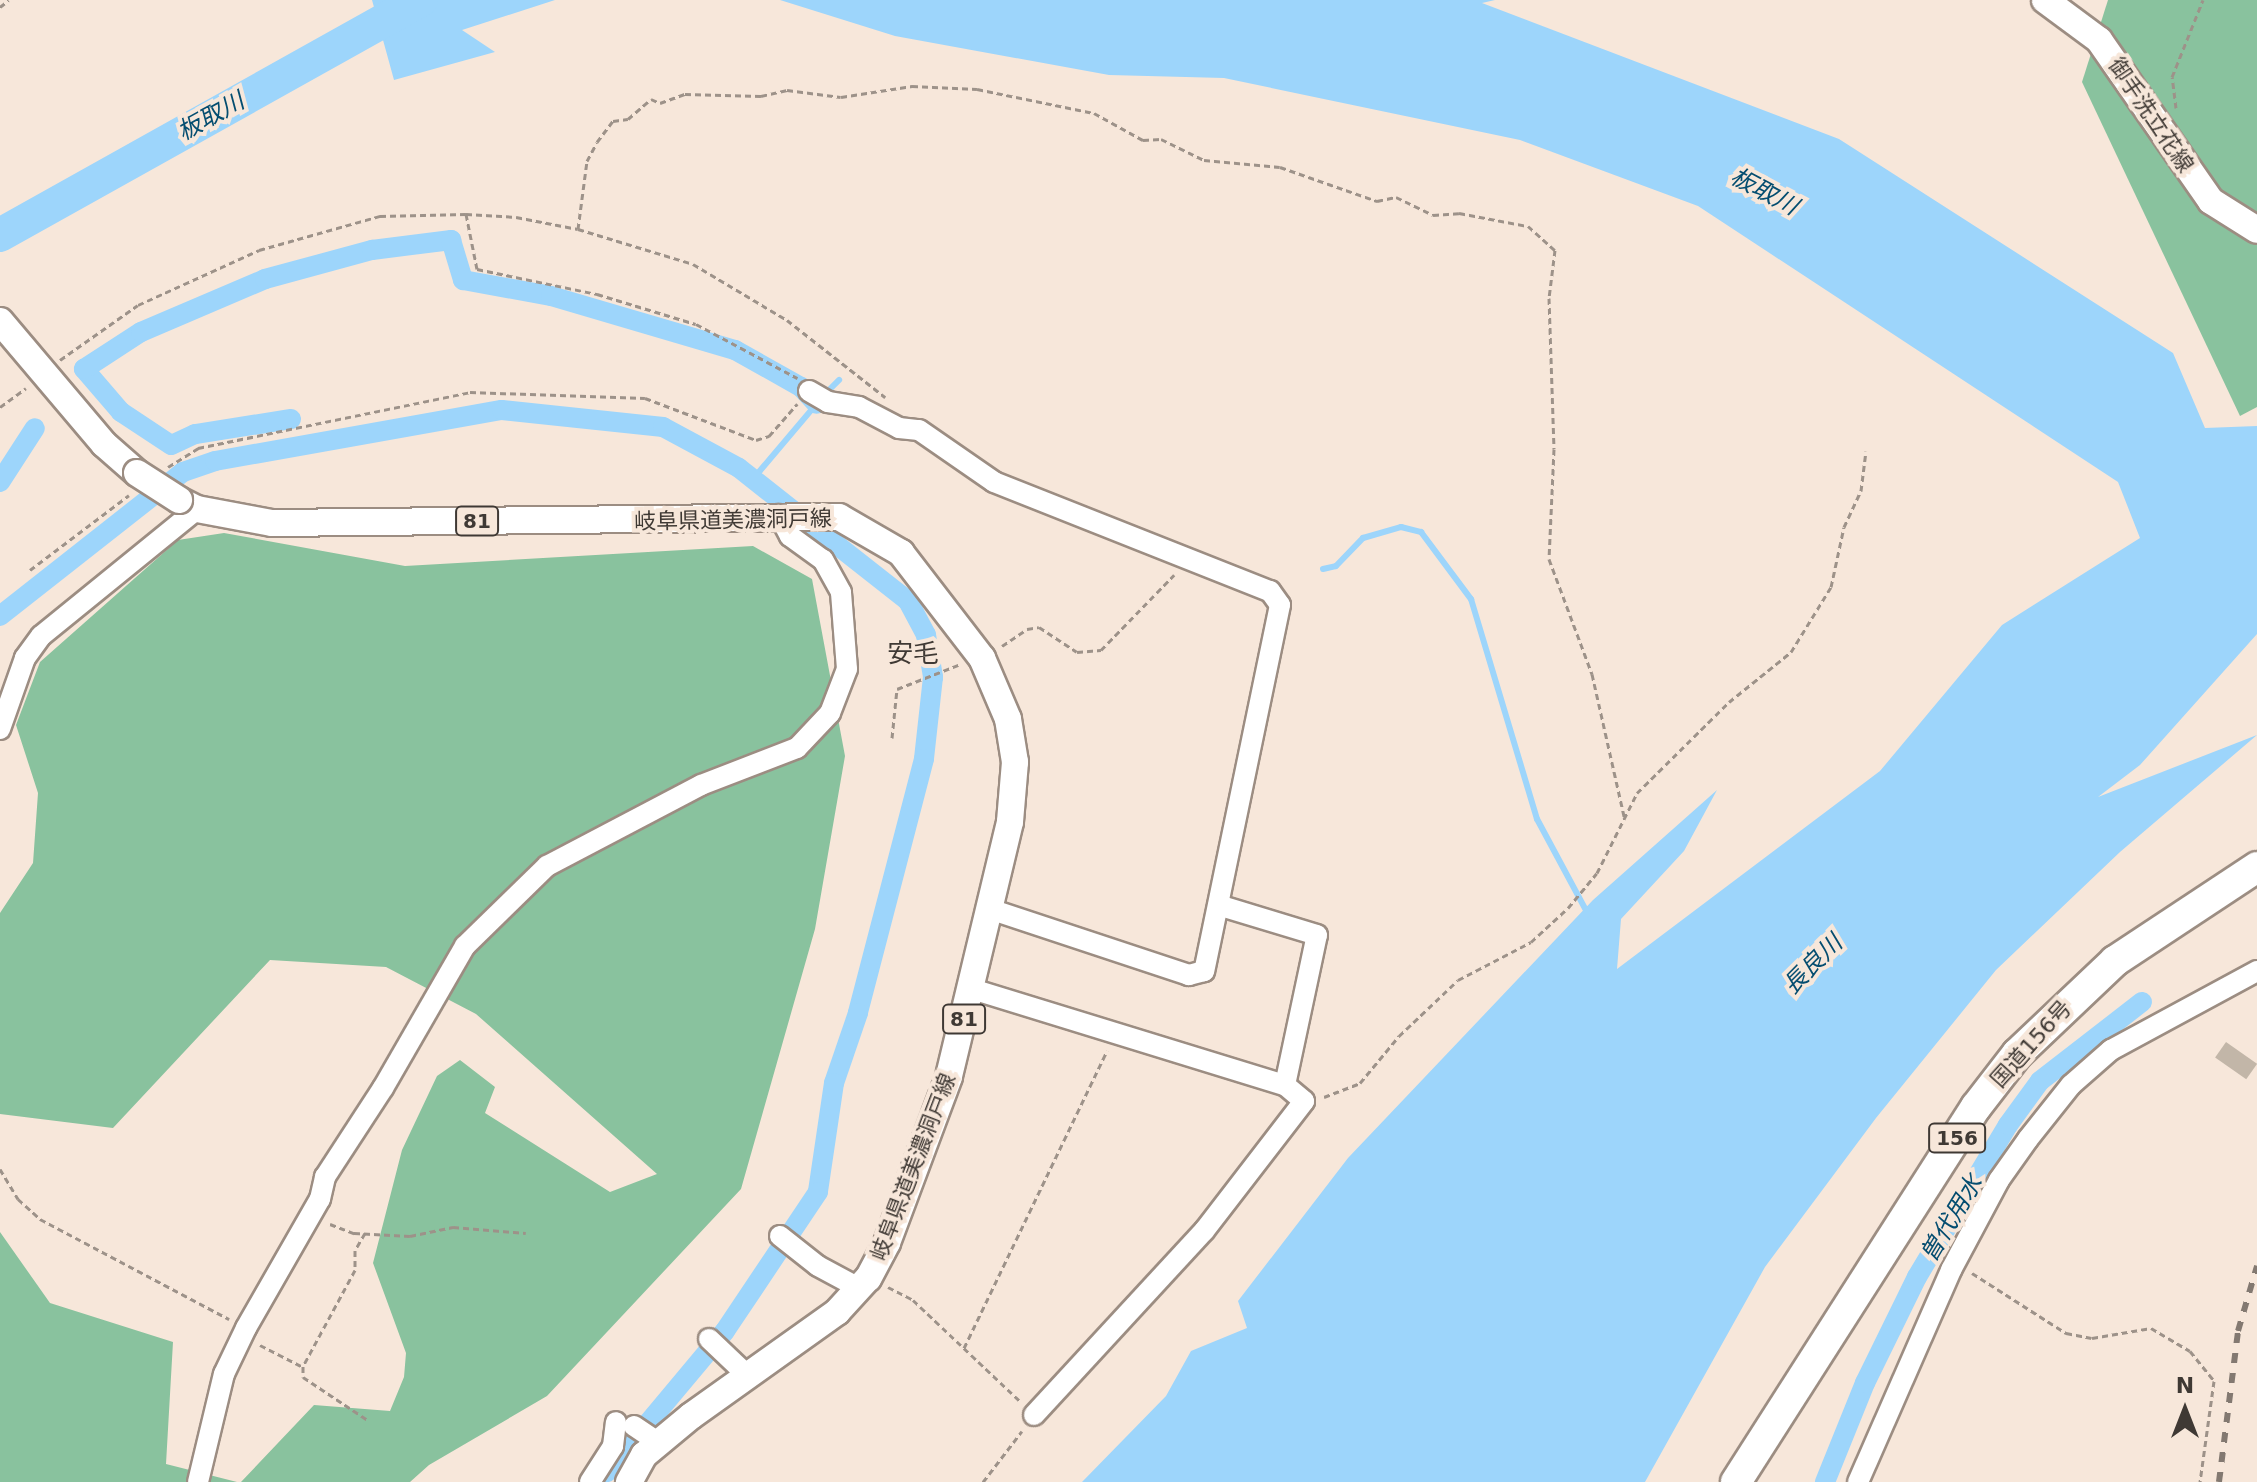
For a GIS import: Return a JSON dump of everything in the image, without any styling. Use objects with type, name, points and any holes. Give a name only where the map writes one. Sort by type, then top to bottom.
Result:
[{"type":"highway","name":"国道156号","points":[[1736,1482],[1976,1107],[2017,1054],[2115,961],[2257,867]]},
{"type":"main road","name":"御手洗立花線","points":[[2045,0],[2099,40],[2211,201],[2257,230]]},
{"type":"main road","name":"81","points":[[0,321],[42,373]]},
{"type":"main road","name":"岐阜県道美濃洞戸線","points":[[42,373],[104,444],[142,480],[188,505],[272,523],[635,522],[821,514],[858,525],[901,553],[980,656],[1008,719],[1015,762],[1010,822],[949,1077],[887,1243],[864,1283],[837,1312],[748,1376],[639,1431],[644,1455],[629,1482]]},
{"type":"street","points":[[809,391],[828,402],[859,407],[899,428],[919,430],[953,458],[1029,499],[1189,557],[1270,591],[1280,605],[1204,971],[1189,975],[990,909]]},
{"type":"street","points":[[0,729],[25,658],[41,636],[188,505]]},
{"type":"street","points":[[198,1482],[224,1374],[244,1332],[320,1199],[325,1177],[383,1088],[465,946],[503,905],[560,859],[701,785],[797,748],[830,713],[847,669],[841,592],[823,560],[790,536],[783,515]]},
{"type":"street","points":[[1218,905],[1317,935],[1285,1085]]},
{"type":"street","points":[[1858,1482],[1956,1263],[1999,1180],[2071,1085],[2111,1050],[2257,971]]},
{"type":"street","points":[[972,989],[1285,1085],[1304,1101],[1204,1231],[1034,1415]]},
{"type":"street","points":[[788,1240],[818,1266],[864,1283]]},
{"type":"street","points":[[715,1344],[748,1376]]},
{"type":"street","points":[[590,1482],[613,1446],[639,1431]]},
{"type":"path","points":[[0,7],[9,0]]},
{"type":"path","points":[[2183,120],[2172,77],[2203,0]]},
{"type":"path","points":[[578,229],[587,161],[597,142],[613,121],[628,119],[651,99],[660,103],[685,94],[761,96],[787,90],[841,97],[912,86],[977,89],[1094,113],[1143,140],[1161,139],[1204,160],[1280,167],[1377,201],[1396,197],[1433,215],[1459,213],[1528,226],[1555,250],[1549,298],[1554,449],[1549,559],[1592,674],[1624,816]]},
{"type":"path","points":[[30,570],[142,480],[198,448],[470,392],[645,398],[756,440],[769,436],[809,391],[805,383],[696,324],[597,294],[477,269],[466,214]]},
{"type":"path","points":[[0,407],[114,319],[259,250],[380,216],[466,214],[516,217],[578,229],[693,264],[725,279],[832,354],[893,403]]},
{"type":"path","points":[[1304,1101],[1360,1083],[1399,1036],[1458,980],[1531,942],[1587,886],[1624,816],[1654,774],[1729,702],[1791,652],[1821,609],[1844,527],[1861,491],[1866,451]]},
{"type":"path","points":[[892,738],[897,689],[980,656],[1027,629],[1039,627],[1077,652],[1101,650],[1189,557]]},
{"type":"path","points":[[964,1348],[1116,1033]]},
{"type":"path","points":[[0,1169],[18,1199],[40,1219],[303,1367]]},
{"type":"path","points":[[306,1224],[410,1236],[474,1226],[526,1233]]},
{"type":"path","points":[[365,1233],[355,1250],[355,1270],[303,1367],[303,1377],[369,1421]]},
{"type":"path","points":[[1956,1263],[2066,1333],[2092,1338],[2151,1328],[2190,1351],[2214,1381],[2200,1482]]},
{"type":"path","points":[[864,1283],[913,1300],[1034,1415],[983,1482]]},
{"type":"green space","points":[[2108,0],[2257,0],[2257,407],[2240,416],[2082,82]]},
{"type":"green space","points":[[224,533],[405,566],[753,546],[812,579],[845,756],[815,929],[741,1189],[547,1396],[429,1465],[410,1482],[241,1482],[314,1405],[390,1411],[404,1377],[406,1353],[373,1263],[402,1150],[437,1076],[460,1060],[495,1087],[485,1113],[610,1192],[657,1174],[476,1014],[386,967],[270,960],[113,1128],[0,1114],[0,913],[33,863],[38,793],[16,725],[40,662],[178,540]]},
{"type":"green space","points":[[0,1232],[50,1303],[173,1342],[166,1464],[237,1482],[0,1482]]},
{"type":"water","points":[[372,0],[555,0],[462,30],[495,52],[394,80]]},
{"type":"water","name":"長良川","points":[[780,0],[1495,0],[1482,3],[1839,139],[2173,353],[2205,428],[2257,426],[2257,634],[2140,765],[2098,797],[2257,735],[2120,852],[1996,970],[1876,1118],[1765,1267],[1645,1482],[1082,1482],[1166,1396],[1191,1351],[1247,1328],[1238,1301],[1348,1158],[1593,900],[1717,790],[1684,851],[1621,919],[1617,969],[1880,771],[2002,625],[2140,538],[2118,482],[1698,206],[1520,140],[1224,78],[1109,75],[895,36]]},
{"type":"building","points":[[2226,1042],[2257,1064],[2246,1079],[2215,1058]]},
{"type":"waterway","name":"板取川","points":[[0,235],[421,0]]},
{"type":"waterway","points":[[291,419],[195,434],[171,445],[121,412],[84,369],[141,332],[265,279],[372,250],[451,240],[463,280],[551,296],[735,350],[801,387],[817,404]]},
{"type":"waterway","points":[[825,394],[839,380]]},
{"type":"waterway","points":[[753,479],[818,402]]},
{"type":"waterway","points":[[0,616],[183,472],[215,461],[502,410],[663,427],[739,468],[908,601],[926,635],[933,677],[924,759],[858,1013],[834,1083],[818,1192],[725,1331],[607,1472]]},
{"type":"waterway","points":[[0,482],[35,428]]},
{"type":"waterway","points":[[1323,569],[1336,566],[1363,538],[1401,527],[1421,532],[1471,599],[1537,819],[1588,914]]},
{"type":"waterway","name":"曽代用水","points":[[1825,1482],[1865,1383],[1917,1277],[2008,1125],[2040,1081],[2142,1002]]},
{"type":"railway","points":[[2219,1482],[2238,1331],[2257,1266]]},
{"type":"district","name":"安毛","points":[[913,654]]}]
